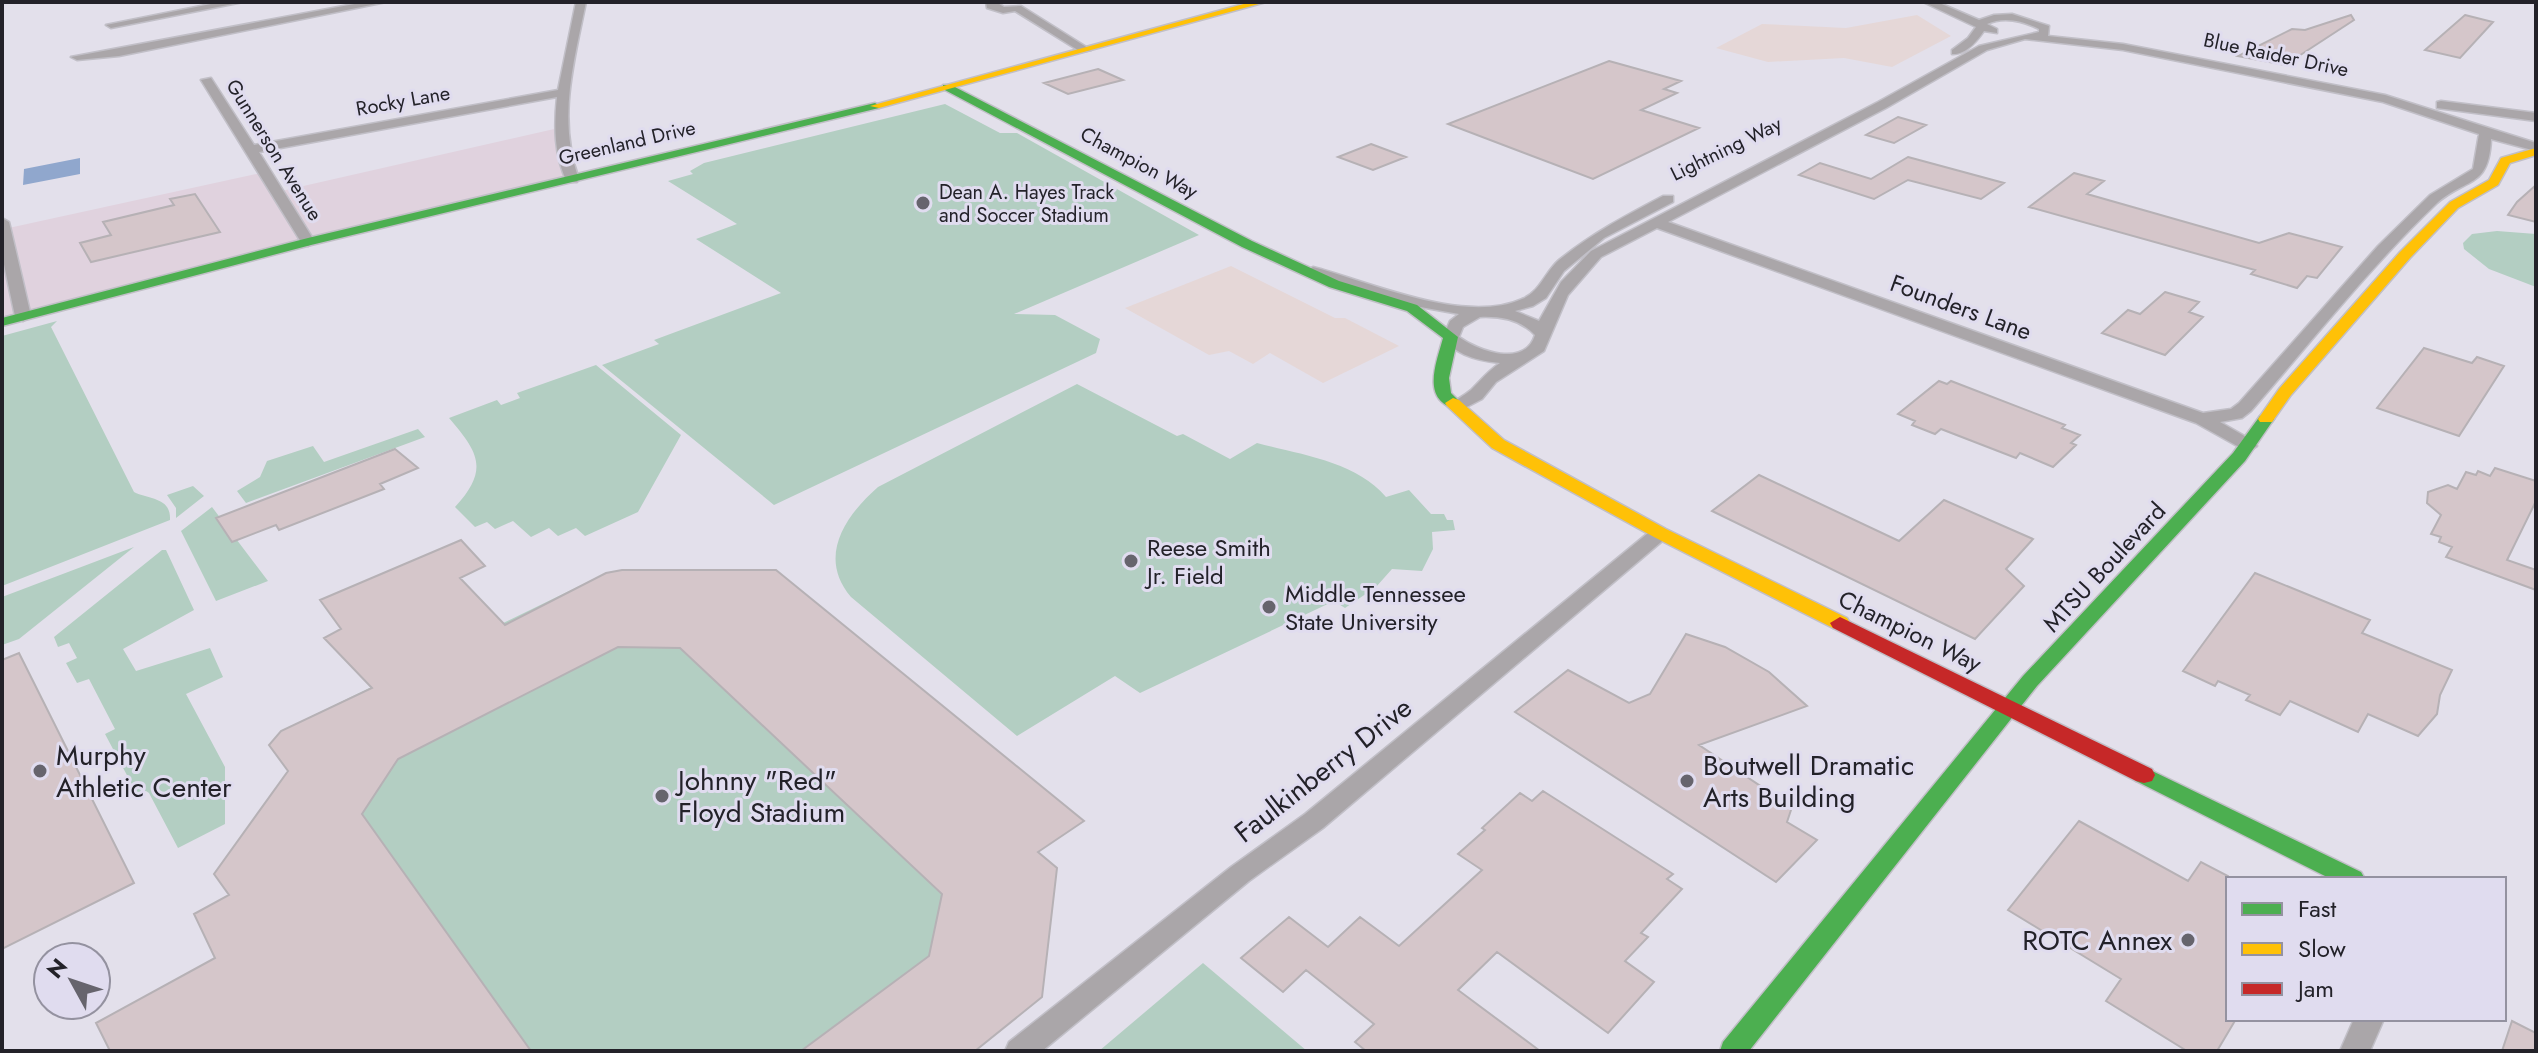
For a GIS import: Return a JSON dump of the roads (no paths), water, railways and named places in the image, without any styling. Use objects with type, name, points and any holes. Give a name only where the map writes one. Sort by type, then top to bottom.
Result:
[{"type":"street","points":[[111,25],[238,2]]},
{"type":"street","points":[[77,57],[119,53],[381,2]]},
{"type":"street","points":[[572,179],[562,159],[564,92],[581,2]]},
{"type":"street","points":[[991,2],[995,8],[1017,5],[1085,50]]},
{"type":"street","name":"Greenland Drive","points":[[2,322],[308,242],[947,87],[1261,2]]},
{"type":"street","points":[[1928,2],[1994,32],[2025,37],[2046,31],[2041,25]]},
{"type":"street","points":[[1947,2],[2017,19]]},
{"type":"street","points":[[1981,25],[1987,19],[2017,19]]},
{"type":"street","name":"Blue Raider Drive","points":[[2017,19],[2078,36],[2380,95],[2536,117]]},
{"type":"street","name":"Lightning Way","points":[[1488,312],[1527,303],[1540,295],[1559,268],[1599,235],[1916,75],[1960,50],[1972,40],[1981,25]]},
{"type":"street","name":"Lightning Way","points":[[1544,335],[1546,322],[1559,298],[1581,268],[1612,243],[1997,43],[2025,37]]},
{"type":"street","name":"Blue Raider Drive","points":[[2025,37],[2123,47],[2385,99],[2536,149]]},
{"type":"street","name":"Gunnerson Avenue","points":[[207,80],[308,242]]},
{"type":"street","name":"Champion Way","points":[[947,87],[1213,228],[1334,284],[1412,308],[1451,338],[1441,378],[1443,394],[1498,444],[1660,533],[2350,877]]},
{"type":"street","name":"Rocky Lane","points":[[250,150],[564,92]]},
{"type":"street","points":[[2202,419],[2236,414],[2245,407],[2383,249],[2435,198],[2479,171],[2482,130],[2474,118],[2536,105]]},
{"type":"street","name":"MTSU Boulevard","points":[[1733,1051],[2008,706],[2248,446],[2285,392],[2454,205],[2494,182],[2505,161],[2536,149]]},
{"type":"street","points":[[2,222],[23,316]]},
{"type":"street","name":"Founders Lane","points":[[1653,222],[2202,419],[2248,446]]},
{"type":"street","name":"Champion Way","points":[[1313,272],[1421,303],[1528,320],[1544,335]]},
{"type":"street","points":[[1488,312],[1465,318],[1456,324],[1451,338],[1467,350],[1485,356],[1521,356]]},
{"type":"street","points":[[1459,406],[1476,395],[1490,378],[1542,344],[1544,335]]},
{"type":"street","name":"Faulkinberry Drive","points":[[1020,1051],[1240,874],[1314,821],[1660,533]]},
{"type":"street","points":[[2355,1051],[2368,1021]]},
{"type":"water","points":[[80,158],[80,174],[23,185],[24,169]]},
{"type":"place","name":"Dean A. Hayes Track and Soccer Stadium","points":[[923,203]]},
{"type":"place","name":"Reese Smith Jr. Field","points":[[1131,561]]},
{"type":"place","name":"Middle Tennessee State University","points":[[1269,607]]},
{"type":"place","name":"Murphy Athletic Center","points":[[40,771]]},
{"type":"place","name":"Boutwell Dramatic Arts Building","points":[[1687,781]]},
{"type":"place","name":"Johnny \"Red\" Floyd Stadium","points":[[662,796]]},
{"type":"place","name":"ROTC Annex","points":[[2188,940]]}]
